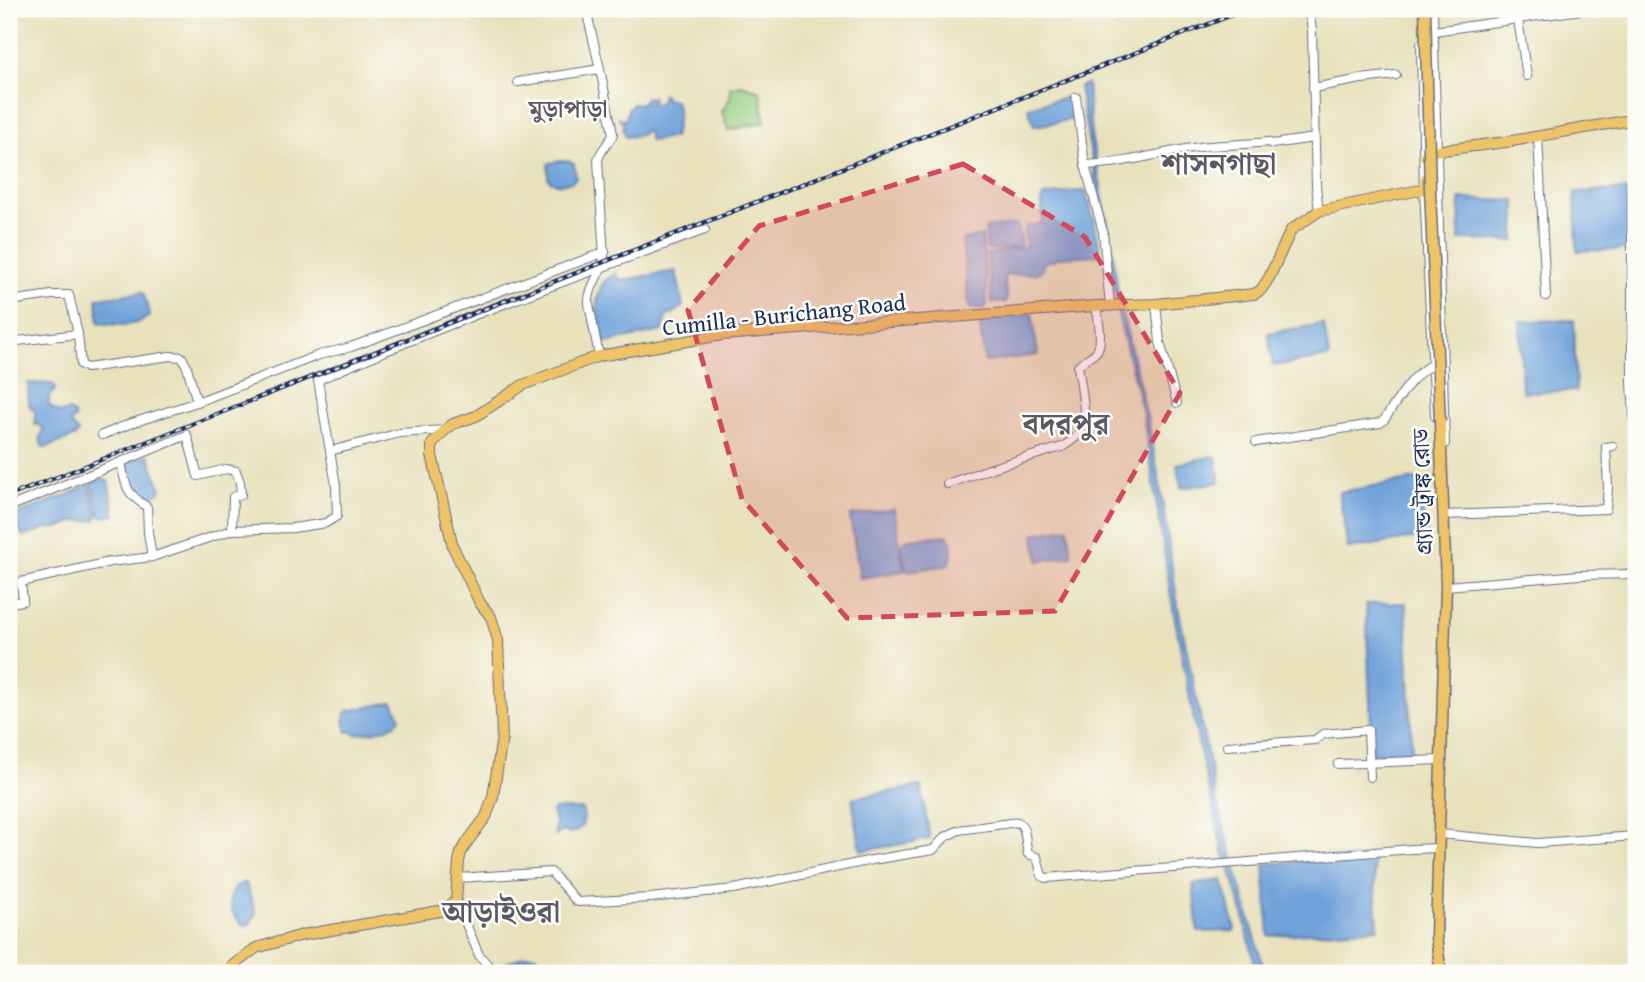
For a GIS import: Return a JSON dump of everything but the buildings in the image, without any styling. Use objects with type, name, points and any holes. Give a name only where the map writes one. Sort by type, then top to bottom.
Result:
[{"type":"highway","name":"গ্র্যান্ড ট্রাঙ্ক রোড","points":[[1422,9],[1446,586],[1436,937],[1441,973]]},
{"type":"main road","points":[[1424,189],[1426,153],[1636,119]]},
{"type":"main road","name":"Cumilla - Burichang Road","points":[[444,430],[476,416],[523,385],[599,356],[722,335],[1110,305],[1156,304],[1258,293],[1269,278],[1291,230],[1319,211],[1424,189]]},
{"type":"main road","points":[[229,972],[232,965],[256,948],[303,935],[445,910],[456,900],[461,853],[486,817],[493,797],[502,737],[498,640],[491,617],[480,603],[453,547],[432,455],[432,444],[444,430]]},
{"type":"street","points":[[586,9],[613,134],[598,160],[605,251],[602,267],[588,295],[599,356]]},
{"type":"street","points":[[1309,9],[1319,211]]},
{"type":"street","points":[[1422,9],[1424,189],[1434,402],[1442,468]]},
{"type":"street","points":[[1433,9],[1446,431],[1442,468]]},
{"type":"street","points":[[1434,31],[1588,9]]},
{"type":"street","points":[[1518,20],[1527,76]]},
{"type":"street","points":[[518,82],[600,69]]},
{"type":"street","points":[[1313,88],[1396,75]]},
{"type":"street","points":[[1076,97],[1103,232],[1110,305]]},
{"type":"street","points":[[1538,136],[1546,296]]},
{"type":"street","points":[[1088,165],[1131,161],[1206,146],[1268,142],[1272,144],[1314,138]]},
{"type":"street","points":[[1636,187],[1632,188],[1632,383],[1636,447]]},
{"type":"street","points":[[9,603],[23,601],[22,582],[110,562],[152,557],[232,530],[293,528],[326,523],[337,516],[336,485],[318,380],[602,267],[705,230]]},
{"type":"street","points":[[102,435],[605,251]]},
{"type":"street","points":[[9,272],[12,293],[16,300],[69,295],[78,334],[81,365],[87,368],[170,356],[182,357],[197,402]]},
{"type":"street","points":[[1156,304],[1160,342],[1177,404]]},
{"type":"street","points":[[947,484],[1062,447],[1083,428],[1078,367],[1079,363],[1094,355],[1099,347],[1097,306]]},
{"type":"street","points":[[9,342],[78,334]]},
{"type":"street","points":[[1256,442],[1380,423],[1406,388],[1423,369],[1432,364]]},
{"type":"street","points":[[330,451],[400,433],[444,430]]},
{"type":"street","points":[[9,507],[187,435],[198,476],[226,469],[236,471],[240,482],[240,495],[233,497],[232,530]]},
{"type":"street","points":[[1443,515],[1606,509],[1606,447],[1613,446]]},
{"type":"street","points":[[121,462],[127,488],[133,498],[147,507],[152,557]]},
{"type":"street","points":[[1446,586],[1636,573]]},
{"type":"street","points":[[1227,746],[1315,740],[1322,734],[1368,730],[1370,777]]},
{"type":"street","points":[[1338,764],[1441,760]]},
{"type":"street","points":[[458,878],[551,872],[579,902],[650,898],[734,888],[933,850],[945,837],[959,830],[1018,822],[1024,828],[1028,854],[1037,857],[1042,876],[1046,878],[1438,848]]},
{"type":"street","points":[[1440,834],[1537,844],[1636,836]]},
{"type":"street","points":[[456,900],[479,955],[495,973]]},
{"type":"highlighted area","points":[[963,164],[1085,237],[1180,393],[1055,611],[847,618],[742,499],[688,310],[759,226]]},
{"type":"green space","points":[[741,85],[760,91],[765,122],[728,130],[722,111],[730,99],[730,87]]},
{"type":"water","points":[[1087,84],[1091,134],[1119,299],[1148,420],[1178,606],[1216,798],[1265,973],[1257,973],[1243,913],[1223,852],[1199,746],[1172,603],[1143,414],[1118,314],[1107,237],[1079,87]]},
{"type":"water","points":[[662,94],[665,95],[664,99],[675,100],[678,114],[674,137],[650,141],[647,131],[644,131],[641,135],[626,137],[624,123],[618,117],[626,120],[628,109],[634,103],[644,102],[645,98],[653,97],[651,103],[659,104]]},
{"type":"water","points":[[1068,97],[1075,119],[1034,126],[1028,107]]},
{"type":"water","points":[[559,161],[574,164],[576,178],[572,182],[558,184],[548,178],[548,164]]},
{"type":"water","points":[[1627,190],[1629,249],[1577,251],[1575,192]]},
{"type":"water","points":[[1085,191],[1100,252],[1096,255],[1062,257],[1043,263],[1042,270],[1037,273],[1006,275],[1006,302],[992,303],[987,254],[1026,247],[1024,233],[1027,226],[1042,223],[1042,198]]},
{"type":"water","points":[[1460,199],[1516,201],[1515,241],[1459,240]]},
{"type":"water","points":[[1017,224],[1020,247],[987,250],[985,228]]},
{"type":"water","points":[[982,236],[987,305],[984,308],[972,309],[969,307],[962,240]]},
{"type":"water","points":[[676,271],[683,306],[666,316],[663,331],[605,343],[599,327],[597,302],[606,280],[615,273],[622,280]]},
{"type":"water","points":[[143,292],[150,316],[131,324],[99,323],[97,298]]},
{"type":"water","points":[[1032,313],[1038,355],[985,362],[979,320]]},
{"type":"water","points":[[1574,320],[1576,391],[1522,392],[1520,321]]},
{"type":"water","points":[[1324,324],[1329,357],[1273,366],[1268,333]]},
{"type":"water","points":[[28,383],[52,384],[55,387],[49,396],[49,406],[60,413],[69,411],[74,414],[75,419],[70,422],[78,433],[76,436],[46,448],[42,446],[40,437],[43,430],[41,426],[35,425],[35,411],[29,406]]},
{"type":"water","points":[[149,455],[161,490],[152,496],[143,497],[131,488],[126,465]]},
{"type":"water","points":[[1214,456],[1220,482],[1181,488],[1177,464]]},
{"type":"water","points":[[103,479],[108,481],[115,515],[103,517],[100,516],[92,482]]},
{"type":"water","points":[[1417,479],[1427,536],[1348,549],[1339,492]]},
{"type":"water","points":[[89,484],[97,514],[95,520],[75,521],[59,528],[45,528],[23,536],[21,534],[15,515]]},
{"type":"water","points":[[894,509],[904,571],[860,578],[850,516]]},
{"type":"water","points":[[1068,528],[1072,556],[1039,561],[1034,534]]},
{"type":"water","points":[[947,535],[952,550],[948,565],[906,570],[903,542]]},
{"type":"water","points":[[1406,603],[1412,752],[1372,754],[1366,604]]},
{"type":"water","points":[[393,702],[400,720],[395,724],[373,732],[347,732],[345,718],[348,711]]},
{"type":"water","points":[[921,786],[930,839],[861,851],[852,798]]},
{"type":"water","points":[[554,809],[582,809],[582,826],[573,832],[563,831],[555,836],[552,812]]},
{"type":"water","points":[[1373,857],[1378,928],[1269,936],[1264,864]]},
{"type":"water","points":[[1221,880],[1234,931],[1198,932],[1193,884]]},
{"type":"water","points":[[241,883],[246,883],[256,914],[250,924],[244,926],[235,916],[230,904],[232,893]]},
{"type":"water","points":[[535,955],[544,965],[552,964],[551,973],[503,973],[505,963]]},
{"type":"railway","points":[[9,496],[1247,9]]},
{"type":"district","name":"মুড়াপাড়া","points":[[568,108]]},
{"type":"district","name":"শাসনগাছা","points":[[1219,163]]},
{"type":"district","name":"বদরপুর","points":[[1066,423]]},
{"type":"district","name":"আড়াইওরা","points":[[501,911]]}]
